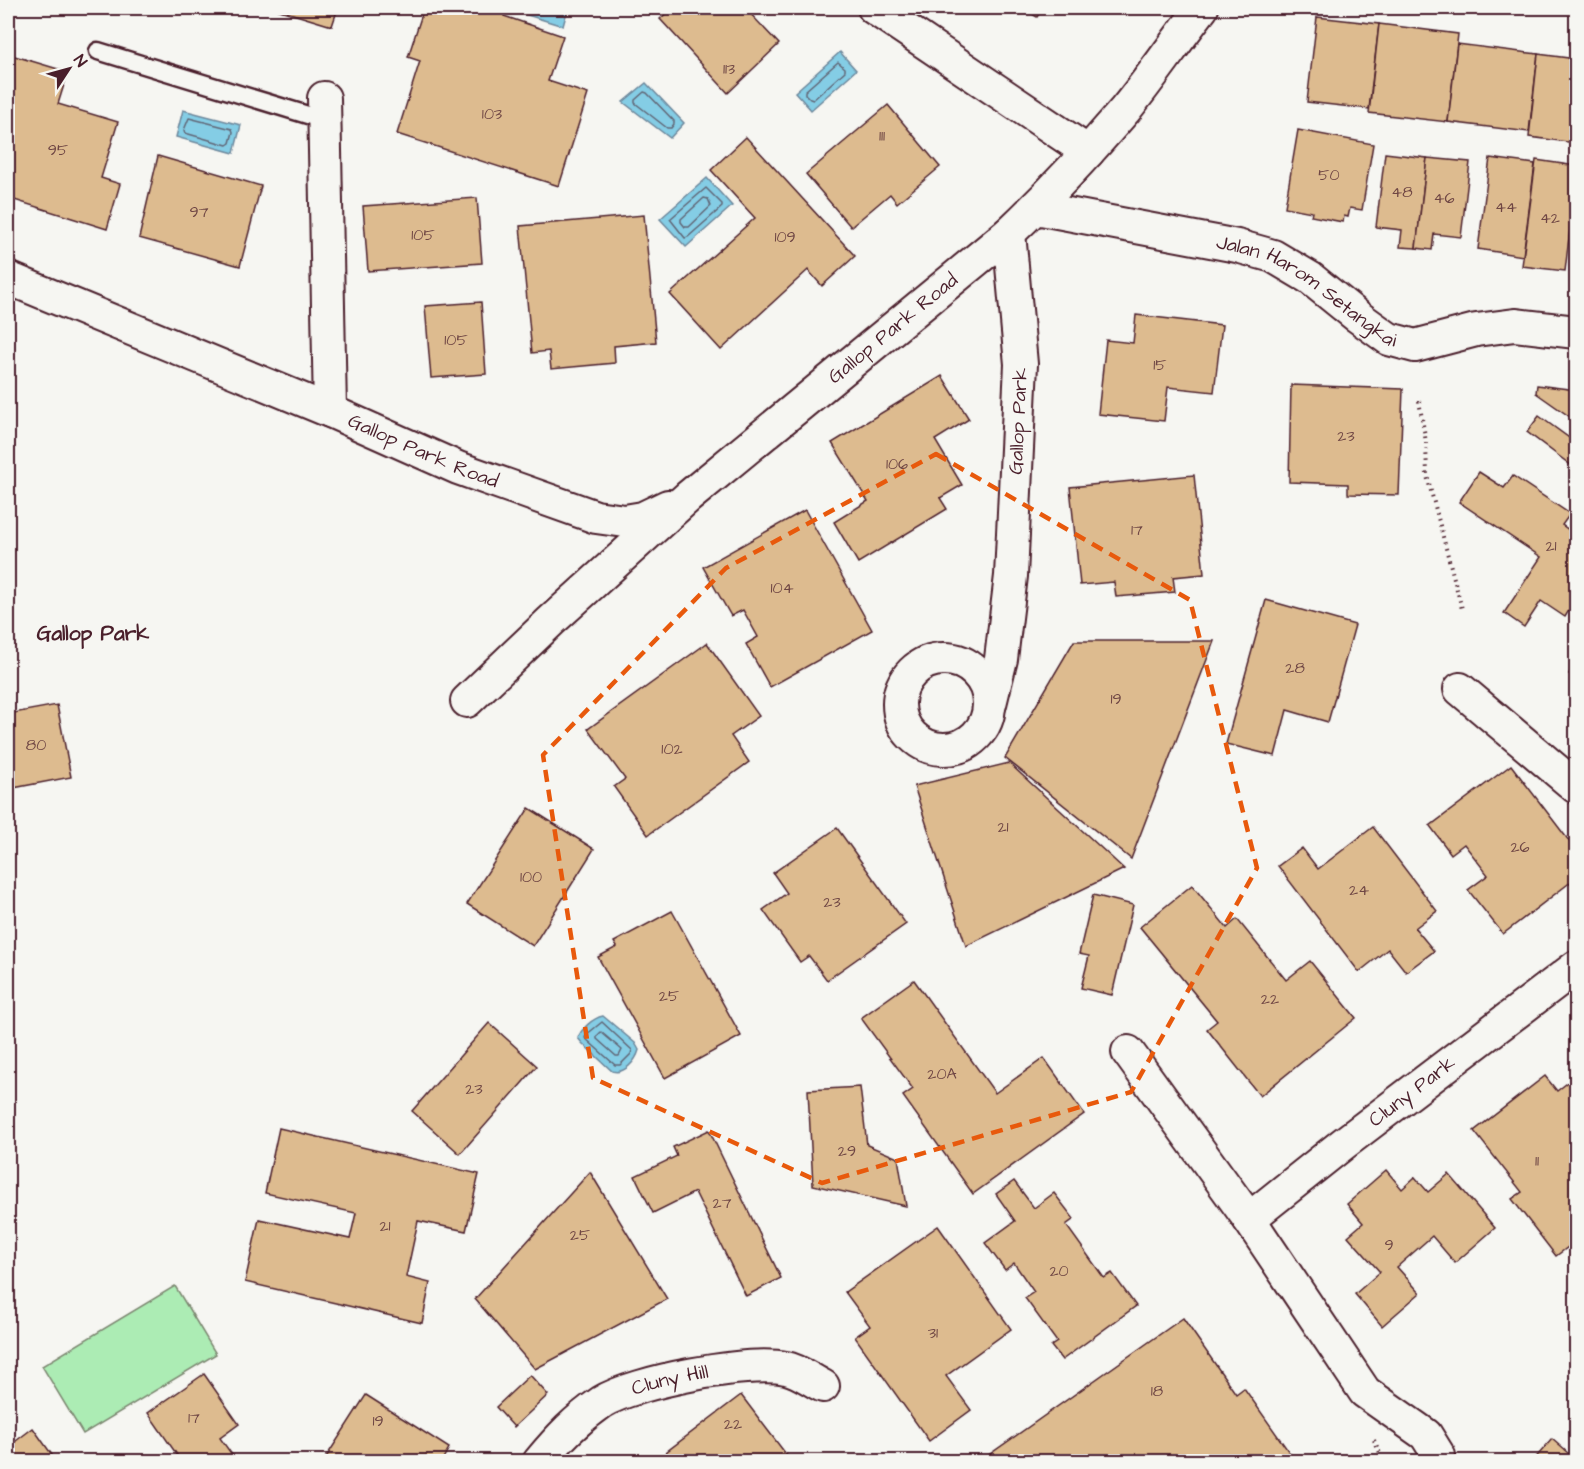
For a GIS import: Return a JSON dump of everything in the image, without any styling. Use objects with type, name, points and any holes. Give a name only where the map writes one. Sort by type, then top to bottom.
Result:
[{"type":"street","points":[[874,8],[1088,152]]},
{"type":"street","name":"Gallop Park Road","points":[[467,701],[559,613],[688,496],[1009,233],[1036,208],[1126,108],[1202,8]]},
{"type":"street","name":"Gallop Park Road","points":[[324,109],[330,411]]},
{"type":"street","name":"Jalan Harom Setangkai","points":[[1036,208],[1237,246],[1273,256],[1310,278],[1389,339],[1415,346],[1476,330],[1515,325],[1576,332]]},
{"type":"street","name":"Gallop Park","points":[[1007,610],[991,639],[976,648],[928,660],[914,669],[901,687],[898,709],[903,726],[916,741],[933,749],[952,749],[966,745],[979,734],[987,720],[1001,659],[1007,610],[1011,576],[1022,364],[1009,233]]},
{"type":"street","name":"Gallop Park Road","points":[[8,278],[330,411],[458,468],[596,517],[625,521],[643,518],[688,496]]},
{"type":"street","points":[[943,657],[962,662],[976,671],[986,686],[990,704]]},
{"type":"street","points":[[1460,688],[1576,787]]},
{"type":"street","name":"Cluny Park","points":[[1249,1219],[1343,1144],[1576,967]]},
{"type":"street","points":[[1128,1052],[1249,1219],[1365,1392],[1426,1435],[1439,1456],[1439,1461]]},
{"type":"street","name":"Cluny Hill","points":[[539,1461],[570,1426],[604,1401],[633,1388],[733,1367],[786,1368],[823,1386]]},
{"type":"lane","points":[[98,51],[324,109]]},
{"type":"path","points":[[1419,400],[1426,442],[1427,476],[1462,609]]},
{"type":"highlighted area","points":[[936,454],[1190,600],[1257,868],[1131,1092],[822,1183],[593,1078],[543,755],[726,568]]},
{"type":"green space","points":[[175,1286],[216,1354],[83,1434],[42,1366]]},
{"type":"water","points":[[512,8],[568,8],[563,26],[511,10]]},
{"type":"water","points":[[840,52],[856,70],[811,110],[795,92]]},
{"type":"water","points":[[646,83],[684,123],[670,138],[623,102]]},
{"type":"water","points":[[183,110],[241,125],[234,153],[176,137]]},
{"type":"water","points":[[707,178],[732,206],[686,247],[660,219]]},
{"type":"water","points":[[603,1016],[635,1043],[639,1050],[632,1063],[621,1071],[612,1071],[578,1038],[588,1024]]},
{"type":"building","points":[[273,8],[338,8],[332,26]]},
{"type":"building","points":[[424,8],[507,8],[504,16],[563,36],[548,81],[588,94],[559,186],[397,134],[420,61],[408,57]]},
{"type":"building","points":[[672,8],[745,8],[779,44],[728,93],[660,19]]},
{"type":"building","points":[[1022,8],[1043,8],[1037,17]]},
{"type":"building","points":[[1317,17],[1379,24],[1369,109],[1307,102]]},
{"type":"building","points":[[1379,24],[1458,34],[1448,122],[1369,113]]},
{"type":"building","points":[[1457,44],[1538,54],[1529,132],[1448,122]]},
{"type":"building","points":[[8,54],[68,72],[58,104],[118,122],[101,178],[120,184],[107,229],[8,198]]},
{"type":"building","points":[[1538,54],[1576,59],[1576,143],[1529,137]]},
{"type":"building","points":[[888,105],[940,167],[897,203],[890,194],[851,227],[806,174]]},
{"type":"building","points":[[1298,130],[1373,144],[1362,210],[1350,208],[1348,217],[1344,216],[1343,222],[1311,216],[1312,212],[1285,207]]},
{"type":"building","points":[[746,137],[855,256],[822,286],[808,270],[721,350],[670,294],[755,218],[711,170]]},
{"type":"building","points":[[1385,153],[1427,158],[1416,248],[1400,247],[1402,230],[1376,227]]},
{"type":"building","points":[[158,156],[261,186],[240,266],[139,238]]},
{"type":"building","points":[[1427,158],[1470,162],[1461,237],[1434,234],[1432,250],[1416,248]]},
{"type":"building","points":[[1490,158],[1535,164],[1523,256],[1478,249]]},
{"type":"building","points":[[1536,160],[1576,166],[1565,271],[1522,266]]},
{"type":"building","points":[[477,198],[482,263],[368,271],[363,206]]},
{"type":"building","points":[[644,215],[656,342],[614,346],[615,363],[551,369],[549,351],[532,353],[520,226]]},
{"type":"building","points":[[481,302],[486,374],[431,378],[425,306]]},
{"type":"building","points":[[1136,315],[1222,325],[1214,392],[1168,387],[1164,421],[1098,414],[1106,340],[1133,343]]},
{"type":"building","points":[[942,376],[969,419],[935,440],[962,485],[940,498],[947,509],[858,563],[834,522],[868,501],[832,443]]},
{"type":"building","points":[[1291,385],[1403,389],[1399,495],[1348,494],[1348,484],[1289,482]]},
{"type":"building","points":[[1537,385],[1576,390],[1576,421],[1536,393]]},
{"type":"building","points":[[1539,416],[1576,443],[1576,469],[1527,432]]},
{"type":"building","points":[[1479,472],[1504,488],[1513,476],[1570,514],[1562,525],[1576,535],[1576,599],[1565,617],[1541,601],[1524,627],[1504,613],[1541,557],[1459,502]]},
{"type":"building","points":[[1194,475],[1204,574],[1173,577],[1175,592],[1116,597],[1114,582],[1080,585],[1070,487]]},
{"type":"building","points":[[805,510],[872,630],[770,687],[746,644],[758,637],[743,610],[731,616],[703,567]]},
{"type":"building","points":[[1266,600],[1355,625],[1328,722],[1287,710],[1275,756],[1226,744]]},
{"type":"building","points":[[1074,641],[1214,641],[1131,859],[1005,758]]},
{"type":"building","points":[[707,643],[759,716],[731,736],[749,762],[648,835],[614,787],[625,779],[588,729]]},
{"type":"building","points":[[1576,660],[1576,678],[1569,674]]},
{"type":"building","points":[[57,705],[71,777],[8,789],[8,714]]},
{"type":"building","points":[[1009,763],[1124,869],[966,946],[914,786]]},
{"type":"building","points":[[1511,765],[1576,850],[1576,878],[1503,934],[1468,890],[1488,875],[1464,844],[1451,854],[1430,826]]},
{"type":"building","points":[[529,808],[594,849],[533,946],[467,904]]},
{"type":"building","points":[[1373,827],[1437,911],[1415,928],[1434,951],[1406,972],[1388,949],[1359,972],[1278,866],[1302,848],[1318,869]]},
{"type":"building","points":[[837,828],[906,924],[827,980],[809,956],[800,962],[763,910],[787,893],[773,873]]},
{"type":"building","points":[[1192,885],[1227,928],[1237,919],[1286,980],[1310,961],[1356,1018],[1260,1096],[1207,1029],[1217,1021],[1140,927]]},
{"type":"building","points":[[1093,895],[1133,905],[1112,995],[1081,988],[1089,956],[1079,954]]},
{"type":"building","points":[[672,911],[741,1036],[665,1078],[598,957],[617,947],[614,942]]},
{"type":"building","points":[[914,980],[995,1093],[1044,1058],[1084,1114],[973,1194],[903,1096],[913,1089],[861,1018]]},
{"type":"building","points":[[489,1023],[537,1066],[460,1154],[412,1111]]},
{"type":"building","points":[[1545,1076],[1557,1091],[1576,1076],[1576,1241],[1556,1256],[1512,1199],[1522,1192],[1474,1131]]},
{"type":"building","points":[[860,1087],[867,1145],[898,1158],[906,1206],[813,1185],[808,1090]]},
{"type":"building","points":[[279,1128],[479,1174],[466,1231],[418,1221],[406,1277],[430,1283],[422,1323],[245,1282],[259,1219],[350,1239],[356,1213],[265,1193]]},
{"type":"building","points":[[709,1130],[781,1278],[746,1296],[695,1192],[653,1213],[635,1176],[677,1156],[673,1147]]},
{"type":"building","points":[[1386,1170],[1402,1189],[1415,1177],[1428,1192],[1449,1174],[1495,1228],[1455,1263],[1432,1236],[1397,1267],[1420,1293],[1382,1326],[1355,1294],[1380,1272],[1348,1236],[1363,1223],[1347,1204]]},
{"type":"building","points":[[590,1172],[667,1299],[535,1369],[475,1299]]},
{"type":"building","points":[[1014,1181],[1034,1208],[1054,1193],[1074,1219],[1066,1225],[1104,1278],[1112,1273],[1136,1306],[1062,1360],[1051,1346],[1057,1342],[1025,1298],[1034,1292],[1014,1263],[1005,1270],[985,1243],[1015,1221],[996,1194]]},
{"type":"building","points":[[938,1226],[1011,1329],[946,1376],[971,1410],[929,1441],[855,1337],[870,1326],[845,1292]]},
{"type":"building","points":[[1183,1318],[1236,1394],[1244,1388],[1296,1462],[985,1462],[983,1459]]},
{"type":"building","points":[[204,1374],[239,1424],[220,1438],[235,1459],[231,1462],[182,1462],[148,1413]]},
{"type":"building","points":[[530,1375],[548,1395],[514,1427],[496,1407]]},
{"type":"building","points":[[366,1395],[449,1448],[441,1462],[323,1462]]},
{"type":"building","points":[[741,1395],[792,1462],[673,1462],[666,1452]]},
{"type":"building","points":[[33,1428],[57,1462],[8,1462],[8,1447]]},
{"type":"building","points":[[1552,1439],[1576,1460],[1576,1462],[1532,1462]]},
{"type":"district","name":"Gallop Park","points":[[93,633]]}]
